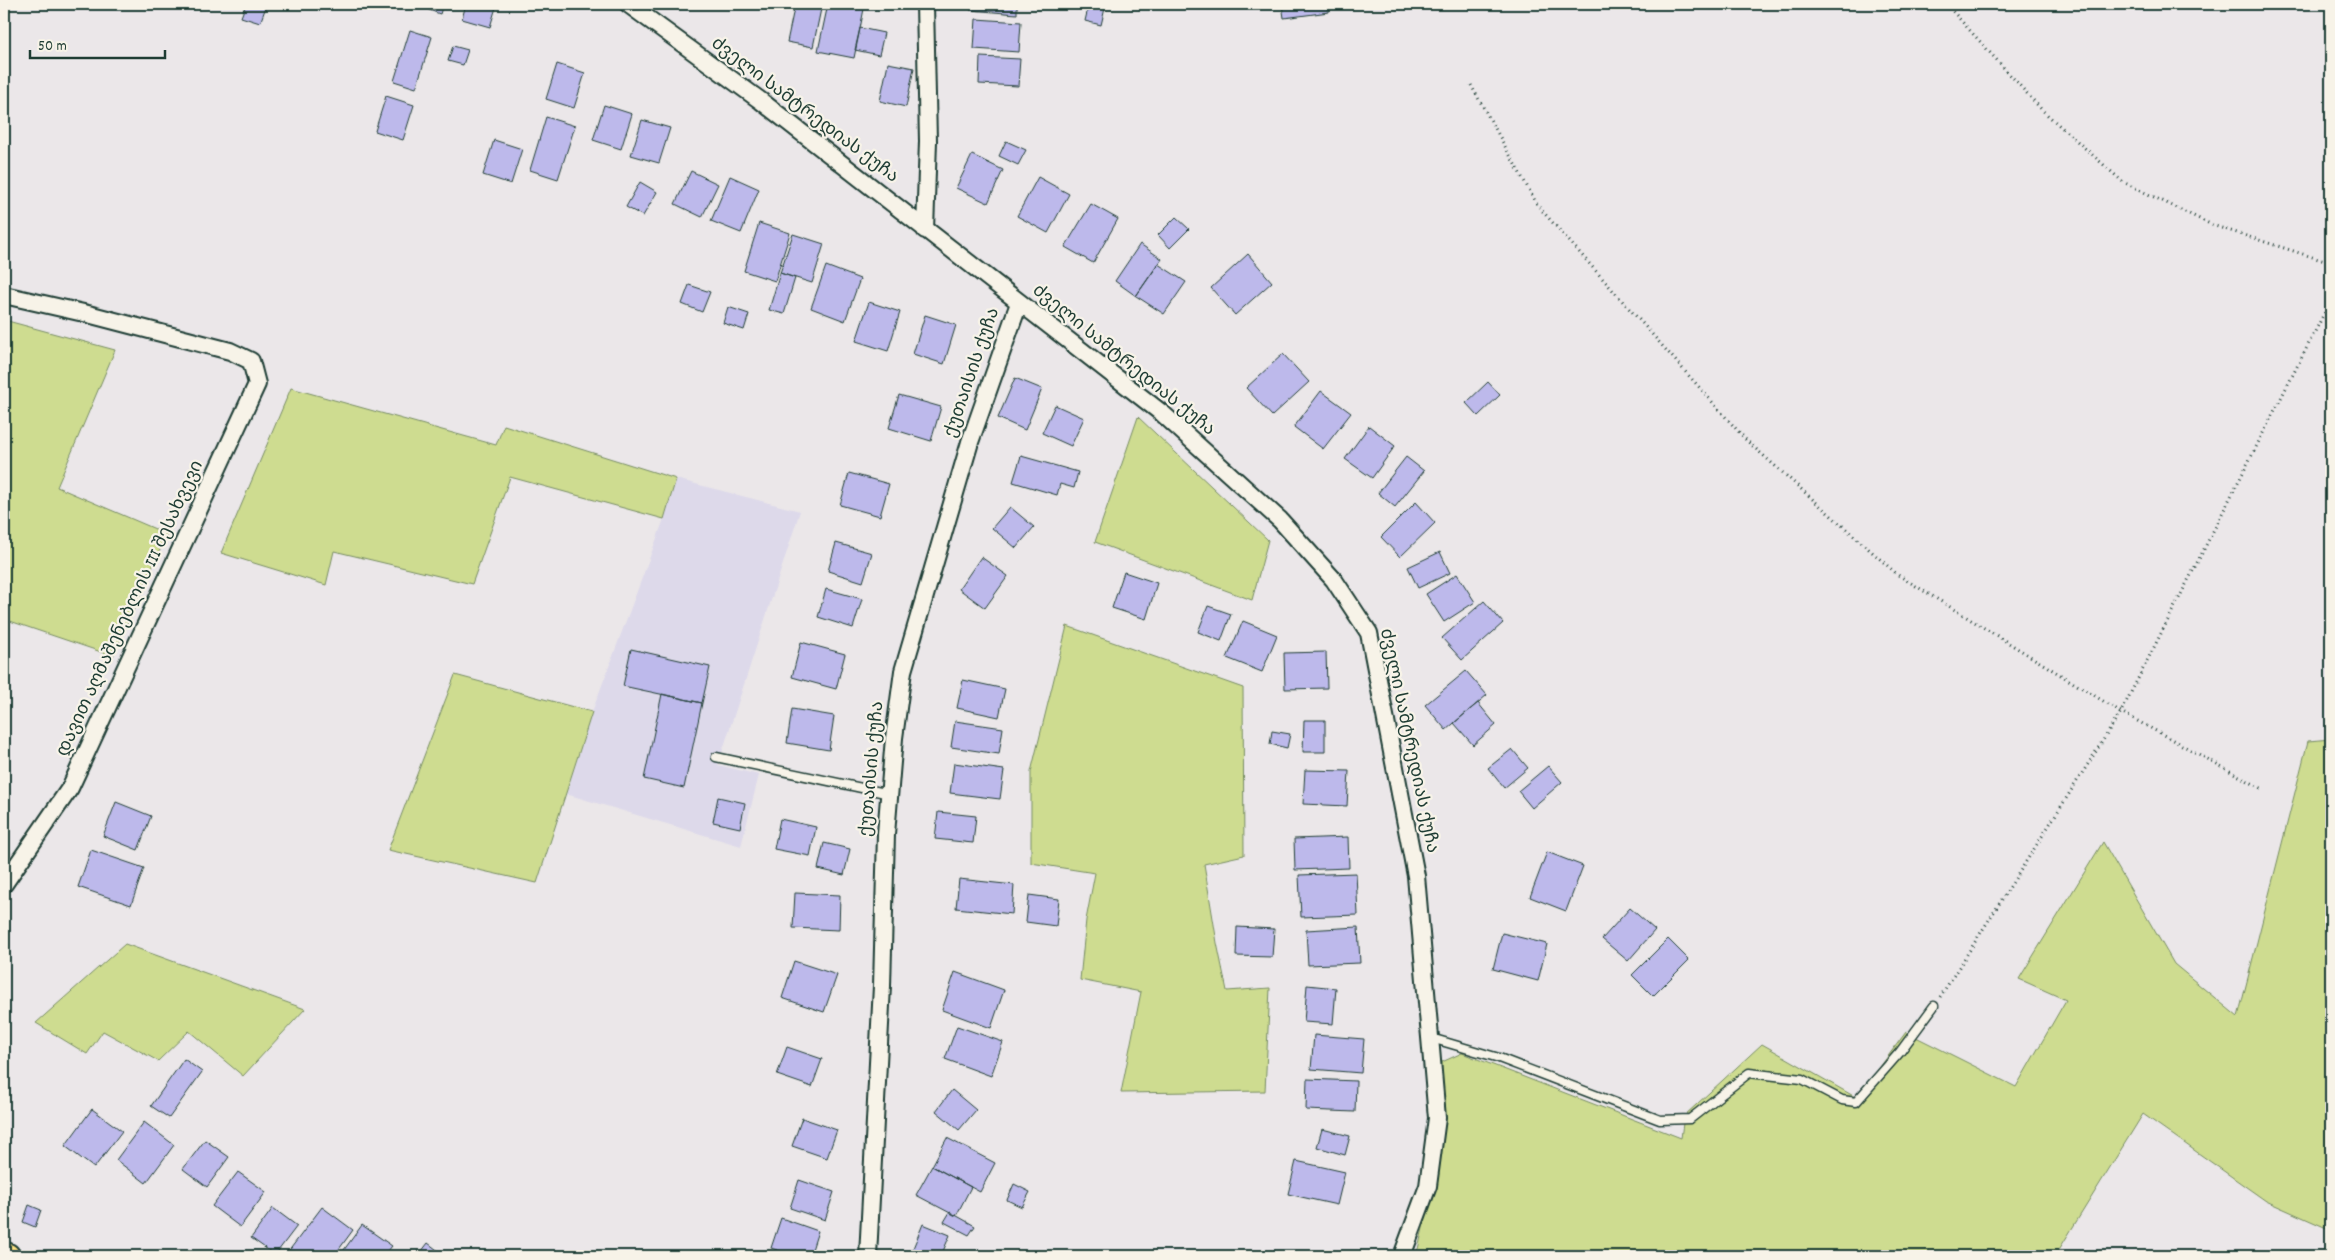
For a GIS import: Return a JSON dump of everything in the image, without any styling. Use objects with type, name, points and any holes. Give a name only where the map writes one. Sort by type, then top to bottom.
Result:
[{"type":"street","name":"ძველი სამტრედიას ქუჩა","points":[[628,4],[761,101],[1019,304],[1163,414],[1280,520],[1334,580],[1369,633],[1416,876],[1437,1118],[1428,1186],[1402,1256]]},
{"type":"street","points":[[925,230],[928,141],[926,4]]},
{"type":"street","name":"დავით აღმაშენებლის III შესახვევი","points":[[4,295],[230,351],[251,361],[257,384],[70,788],[4,884]]},
{"type":"street","name":"ქუთაისის ქუჩა","points":[[868,1256],[890,794],[903,671],[970,442],[1019,304]]},
{"type":"lane","points":[[716,757],[890,794]]},
{"type":"lane","points":[[1431,1038],[1498,1058],[1660,1120],[1690,1119],[1749,1073],[1802,1080],[1842,1100],[1856,1102],[1900,1052],[1934,1006]]},
{"type":"path","points":[[1946,4],[2042,110],[2123,182],[2212,225],[2331,263]]},
{"type":"path","points":[[1471,85],[1538,206],[1747,441],[1898,575],[2121,712],[2263,788]]},
{"type":"path","points":[[1934,1006],[2121,712],[2331,300]]},
{"type":"shaded area","points":[[676,479],[800,511],[718,765],[759,775],[741,846],[566,794],[592,712],[664,519]]},
{"type":"green space","points":[[4,320],[115,350],[57,487],[167,534],[113,656],[4,619]]},
{"type":"green space","points":[[291,388],[496,445],[504,425],[676,479],[664,519],[510,477],[472,584],[334,551],[326,585],[221,553]]},
{"type":"green space","points":[[1138,417],[1268,540],[1252,600],[1095,542]]},
{"type":"green space","points":[[1067,626],[1243,688],[1244,855],[1204,864],[1227,991],[1270,988],[1265,1091],[1121,1093],[1141,992],[1080,980],[1086,920],[1095,873],[1031,863],[1031,772]]},
{"type":"green space","points":[[455,675],[592,712],[537,883],[388,850]]},
{"type":"green space","points":[[2331,739],[2331,1230],[2266,1201],[2143,1114],[2055,1256],[1898,1256],[1891,1252],[1889,1256],[1412,1256],[1418,1249],[1433,1187],[1442,1062],[1462,1053],[1681,1138],[1684,1116],[1762,1044],[1857,1098],[1906,1032],[2016,1087],[2066,1000],[2019,979],[2103,842],[2174,964],[2238,1017],[2308,741]]},
{"type":"green space","points":[[125,944],[305,1009],[243,1076],[189,1031],[158,1061],[103,1031],[87,1054],[36,1023]]},
{"type":"building","points":[[246,4],[267,4],[260,23],[241,17]]},
{"type":"building","points":[[413,4],[443,4],[440,14]]},
{"type":"building","points":[[466,4],[497,4],[490,27],[462,19]]},
{"type":"building","points":[[795,4],[822,4],[813,47],[787,42]]},
{"type":"building","points":[[828,4],[865,4],[854,58],[818,51]]},
{"type":"building","points":[[971,4],[1017,4],[1017,14],[970,10]]},
{"type":"building","points":[[1089,4],[1106,4],[1101,25],[1085,21]]},
{"type":"building","points":[[1282,4],[1328,4],[1329,12],[1284,18]]},
{"type":"building","points":[[976,19],[1021,22],[1019,52],[974,49]]},
{"type":"building","points":[[860,28],[884,33],[879,55],[855,50]]},
{"type":"building","points":[[410,30],[432,37],[416,88],[394,81]]},
{"type":"building","points":[[453,46],[468,50],[463,65],[448,61]]},
{"type":"building","points":[[980,57],[1020,59],[1018,86],[979,84]]},
{"type":"building","points":[[888,63],[914,68],[906,107],[880,101]]},
{"type":"building","points":[[557,64],[585,73],[574,108],[546,99]]},
{"type":"building","points":[[386,96],[414,105],[403,140],[375,131]]},
{"type":"building","points":[[604,105],[632,114],[621,149],[593,140]]},
{"type":"building","points":[[546,117],[575,126],[558,179],[530,170]]},
{"type":"building","points":[[642,120],[670,128],[659,163],[631,155]]},
{"type":"building","points":[[494,140],[522,149],[511,184],[483,175]]},
{"type":"building","points":[[1006,141],[1026,150],[1018,165],[999,156]]},
{"type":"building","points":[[972,155],[1003,170],[988,203],[956,188]]},
{"type":"building","points":[[691,171],[718,184],[702,217],[675,204]]},
{"type":"building","points":[[730,176],[759,189],[741,233],[711,221]]},
{"type":"building","points":[[1038,177],[1069,194],[1048,233],[1017,216]]},
{"type":"building","points":[[640,182],[657,192],[643,216],[626,207]]},
{"type":"building","points":[[1091,204],[1118,219],[1093,263],[1065,247]]},
{"type":"building","points":[[1176,217],[1189,229],[1170,248],[1158,235]]},
{"type":"building","points":[[759,223],[790,233],[775,281],[744,271]]},
{"type":"building","points":[[793,234],[824,244],[812,283],[780,273]]},
{"type":"building","points":[[1140,244],[1162,259],[1136,296],[1115,281]]},
{"type":"building","points":[[1248,254],[1272,282],[1235,315],[1211,288]]},
{"type":"building","points":[[1158,264],[1186,282],[1164,314],[1136,296]]},
{"type":"building","points":[[826,266],[860,279],[845,321],[811,308]]},
{"type":"building","points":[[780,273],[795,278],[784,314],[769,310]]},
{"type":"building","points":[[689,285],[710,292],[702,312],[682,304]]},
{"type":"building","points":[[869,302],[900,312],[888,351],[856,341]]},
{"type":"building","points":[[728,307],[749,314],[744,330],[723,323]]},
{"type":"building","points":[[925,315],[956,325],[944,364],[913,354]]},
{"type":"building","points":[[1283,354],[1309,382],[1272,416],[1246,388]]},
{"type":"building","points":[[1015,378],[1042,389],[1025,430],[998,418]]},
{"type":"building","points":[[1488,382],[1500,395],[1478,416],[1466,403]]},
{"type":"building","points":[[1321,391],[1351,413],[1323,449],[1294,427]]},
{"type":"building","points":[[899,395],[941,407],[931,441],[889,428]]},
{"type":"building","points":[[1055,405],[1084,418],[1071,446],[1042,433]]},
{"type":"building","points":[[1369,426],[1395,446],[1372,478],[1345,459]]},
{"type":"building","points":[[1021,456],[1078,472],[1074,488],[1060,484],[1057,495],[1013,482]]},
{"type":"building","points":[[1406,457],[1424,471],[1395,507],[1378,493]]},
{"type":"building","points":[[849,473],[889,484],[880,516],[840,505]]},
{"type":"building","points":[[1416,502],[1435,523],[1400,557],[1381,537]]},
{"type":"building","points":[[1010,507],[1034,527],[1016,548],[992,528]]},
{"type":"building","points":[[836,543],[872,553],[863,582],[828,571]]},
{"type":"building","points":[[1440,552],[1450,573],[1418,588],[1408,567]]},
{"type":"building","points":[[981,557],[1008,576],[985,608],[959,589]]},
{"type":"building","points":[[1124,572],[1157,583],[1146,619],[1112,608]]},
{"type":"building","points":[[1457,574],[1475,602],[1444,622],[1426,594]]},
{"type":"building","points":[[826,589],[862,599],[853,628],[818,617]]},
{"type":"building","points":[[1484,601],[1503,623],[1462,660],[1442,638]]},
{"type":"building","points":[[1208,606],[1231,614],[1221,641],[1198,632]]},
{"type":"building","points":[[1243,621],[1277,635],[1262,672],[1227,658]]},
{"type":"building","points":[[801,642],[845,654],[836,689],[792,677]]},
{"type":"building","points":[[631,649],[710,667],[702,703],[623,686]]},
{"type":"building","points":[[1326,652],[1327,688],[1285,689],[1284,653]]},
{"type":"building","points":[[1466,671],[1487,695],[1446,730],[1425,705]]},
{"type":"building","points":[[963,680],[1005,689],[999,717],[957,708]]},
{"type":"building","points":[[662,694],[702,703],[684,788],[644,779]]},
{"type":"building","points":[[1478,703],[1496,725],[1473,745],[1454,723]]},
{"type":"building","points":[[792,709],[834,716],[829,750],[787,743]]},
{"type":"building","points":[[1304,720],[1325,720],[1325,752],[1303,752]]},
{"type":"building","points":[[955,721],[1003,728],[999,754],[951,747]]},
{"type":"building","points":[[1272,731],[1290,734],[1287,748],[1270,744]]},
{"type":"building","points":[[1512,749],[1528,768],[1504,788],[1488,768]]},
{"type":"building","points":[[954,763],[1004,770],[1000,799],[950,793]]},
{"type":"building","points":[[1548,766],[1562,782],[1532,808],[1518,791]]},
{"type":"building","points":[[1305,770],[1349,771],[1347,806],[1303,804]]},
{"type":"building","points":[[718,797],[745,803],[740,828],[713,822]]},
{"type":"building","points":[[116,802],[151,816],[138,850],[103,836]]},
{"type":"building","points":[[938,812],[976,816],[973,843],[935,839]]},
{"type":"building","points":[[780,819],[816,827],[810,856],[774,849]]},
{"type":"building","points":[[1348,837],[1349,868],[1295,870],[1294,839]]},
{"type":"building","points":[[824,843],[850,849],[844,875],[818,869]]},
{"type":"building","points":[[91,850],[144,868],[131,905],[78,887]]},
{"type":"building","points":[[1547,852],[1583,866],[1566,911],[1530,897]]},
{"type":"building","points":[[1356,873],[1358,915],[1301,917],[1299,875]]},
{"type":"building","points":[[959,879],[1014,885],[1012,914],[956,908]]},
{"type":"building","points":[[795,893],[840,895],[839,930],[793,928]]},
{"type":"building","points":[[1029,895],[1059,899],[1056,926],[1026,922]]},
{"type":"building","points":[[1630,908],[1655,930],[1628,961],[1602,939]]},
{"type":"building","points":[[1237,927],[1274,929],[1272,957],[1236,956]]},
{"type":"building","points":[[1358,927],[1360,963],[1308,965],[1306,930]]},
{"type":"building","points":[[1502,933],[1547,944],[1538,981],[1493,969]]},
{"type":"building","points":[[1668,939],[1689,960],[1653,996],[1632,975]]},
{"type":"building","points":[[794,961],[837,975],[824,1012],[782,998]]},
{"type":"building","points":[[955,972],[1004,990],[991,1028],[942,1010]]},
{"type":"building","points":[[1307,985],[1336,988],[1333,1024],[1304,1022]]},
{"type":"building","points":[[957,1026],[1003,1042],[991,1076],[945,1059]]},
{"type":"building","points":[[1314,1035],[1364,1039],[1361,1073],[1311,1069]]},
{"type":"building","points":[[787,1047],[822,1059],[812,1087],[777,1075]]},
{"type":"building","points":[[184,1059],[202,1072],[169,1118],[151,1106]]},
{"type":"building","points":[[1307,1079],[1356,1081],[1355,1112],[1306,1110]]},
{"type":"building","points":[[952,1090],[976,1110],[959,1130],[936,1111]]},
{"type":"building","points":[[92,1109],[122,1131],[94,1168],[65,1146]]},
{"type":"building","points":[[802,1118],[837,1130],[827,1158],[792,1146]]},
{"type":"building","points":[[144,1122],[174,1145],[146,1183],[116,1160]]},
{"type":"building","points":[[1322,1129],[1350,1136],[1345,1155],[1317,1147]]},
{"type":"building","points":[[947,1138],[995,1163],[980,1192],[932,1166]]},
{"type":"building","points":[[205,1140],[229,1157],[207,1187],[183,1169]]},
{"type":"building","points":[[1296,1161],[1345,1172],[1337,1205],[1288,1194]]},
{"type":"building","points":[[932,1166],[971,1187],[956,1216],[916,1195]]},
{"type":"building","points":[[238,1172],[266,1192],[240,1227],[212,1206]]},
{"type":"building","points":[[799,1180],[834,1192],[825,1220],[790,1208]]},
{"type":"building","points":[[1014,1184],[1030,1192],[1022,1207],[1007,1200]]},
{"type":"building","points":[[29,1205],[41,1210],[35,1227],[23,1222]]},
{"type":"building","points":[[322,1207],[353,1230],[334,1256],[285,1256]]},
{"type":"building","points":[[273,1208],[297,1226],[275,1255],[251,1238]]},
{"type":"building","points":[[950,1212],[975,1226],[969,1235],[944,1222]]},
{"type":"building","points":[[781,1218],[818,1231],[810,1256],[794,1256],[771,1248]]},
{"type":"building","points":[[923,1224],[950,1235],[941,1256],[917,1256],[911,1253]]},
{"type":"building","points":[[362,1225],[392,1246],[384,1256],[343,1256],[341,1254]]},
{"type":"building","points":[[428,1243],[445,1256],[418,1256]]}]
